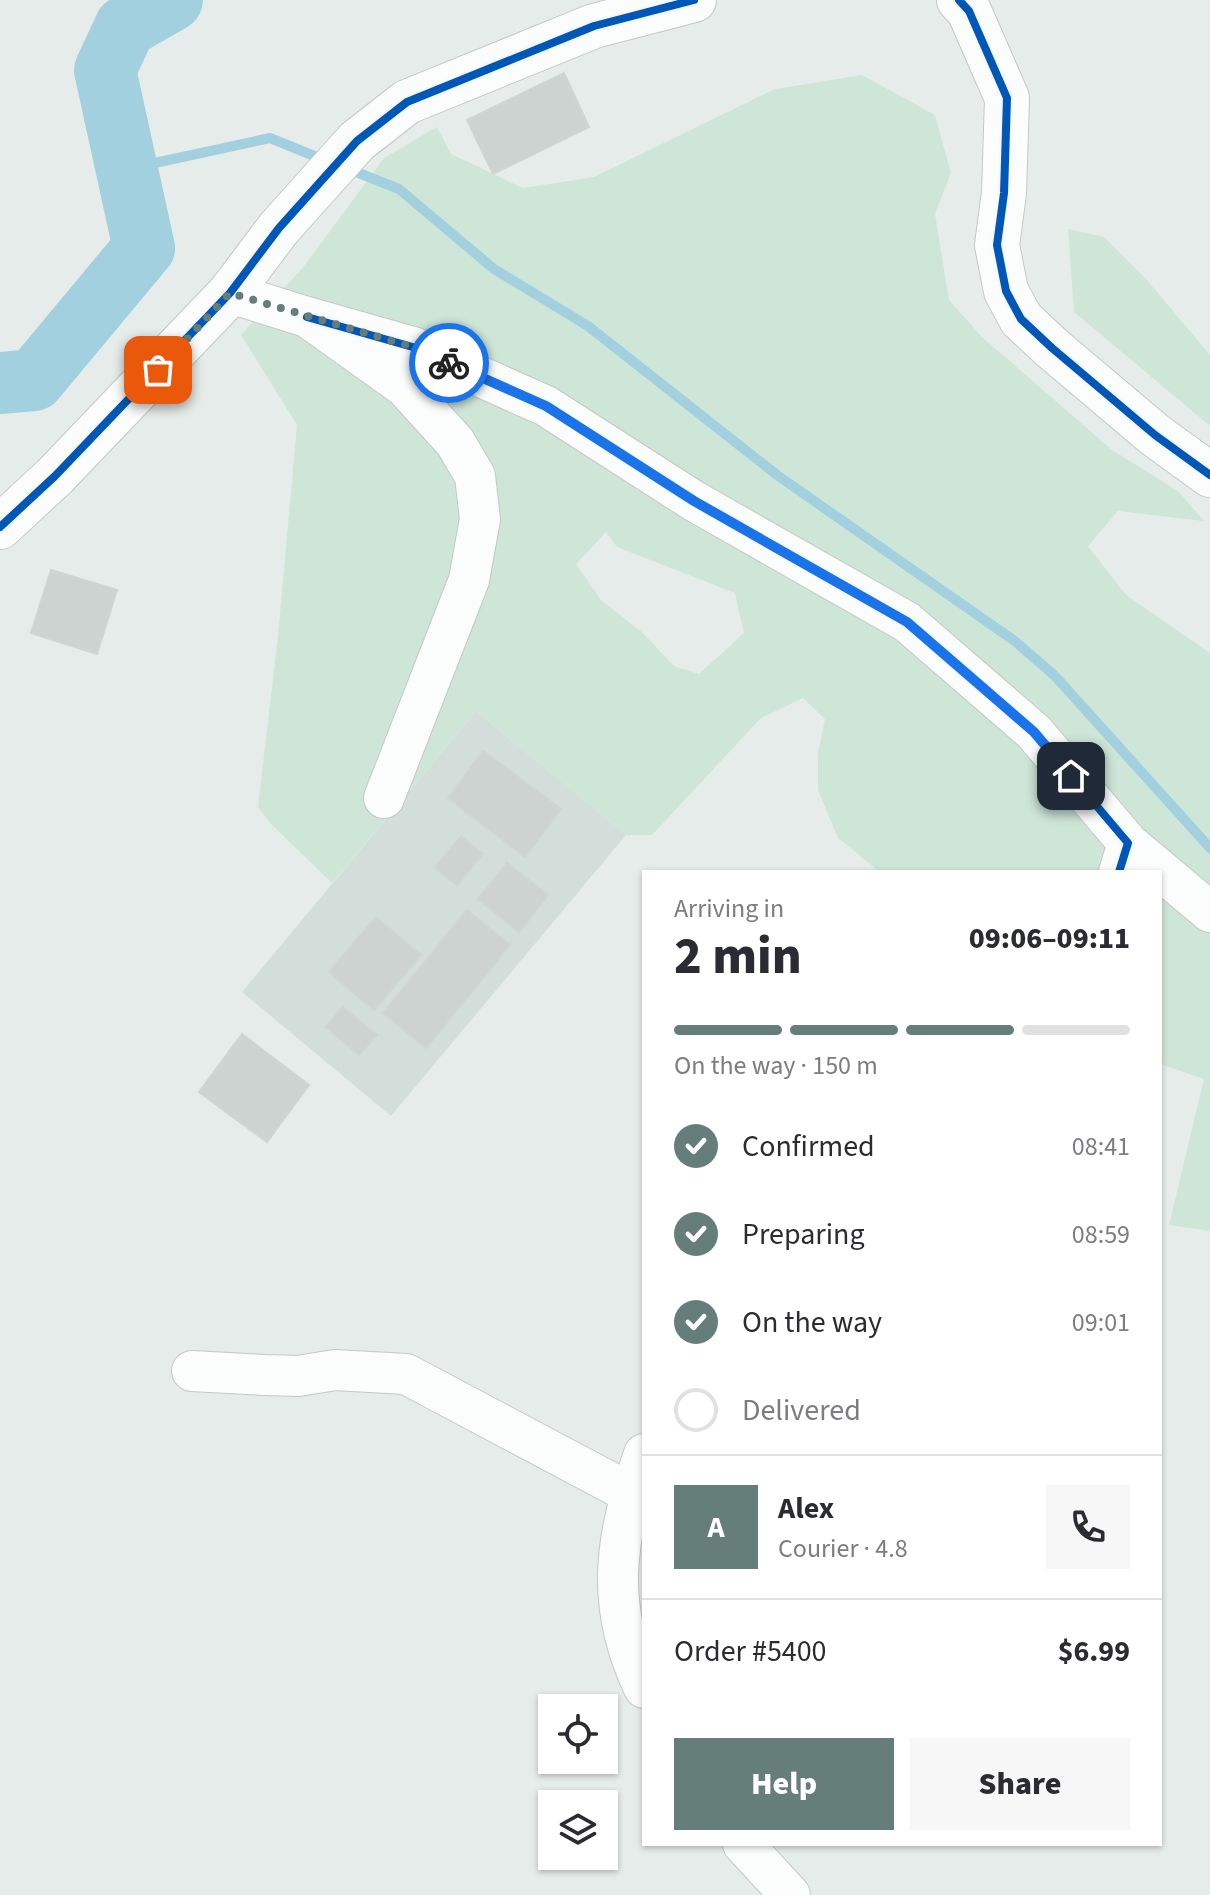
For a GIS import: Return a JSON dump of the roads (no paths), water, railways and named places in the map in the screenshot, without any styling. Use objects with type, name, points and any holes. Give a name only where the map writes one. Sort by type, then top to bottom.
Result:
[{"type":"street","points":[[0,527],[55,476],[230,293],[279,228],[357,141],[407,102],[594,26],[694,0]]},
{"type":"street","points":[[959,0],[969,11],[1007,98],[1004,193],[997,245],[1006,291],[1013,305],[1021,319],[1052,348],[1155,435],[1210,475]]},
{"type":"street","points":[[230,293],[416,348],[546,406],[694,501],[907,622],[1034,732],[1123,858],[1142,870]]},
{"type":"street","points":[[307,317],[405,387],[455,442],[475,476],[480,519],[469,580],[384,798]]},
{"type":"street","points":[[1162,882],[1210,912]]},
{"type":"street","points":[[192,1371],[298,1376],[335,1370],[406,1374],[630,1493]]},
{"type":"street","points":[[642,1460],[630,1493],[616,1571],[620,1618],[642,1684]]},
{"type":"street","points":[[745,1846],[790,1895]]},
{"type":"waterway","points":[[0,383],[34,380],[144,248],[105,70],[125,27],[172,0]]},
{"type":"waterway","points":[[127,169],[270,138],[324,160]]},
{"type":"waterway","points":[[346,168],[399,189],[494,269],[588,326],[777,475],[1016,642],[1055,676],[1210,848]]}]
